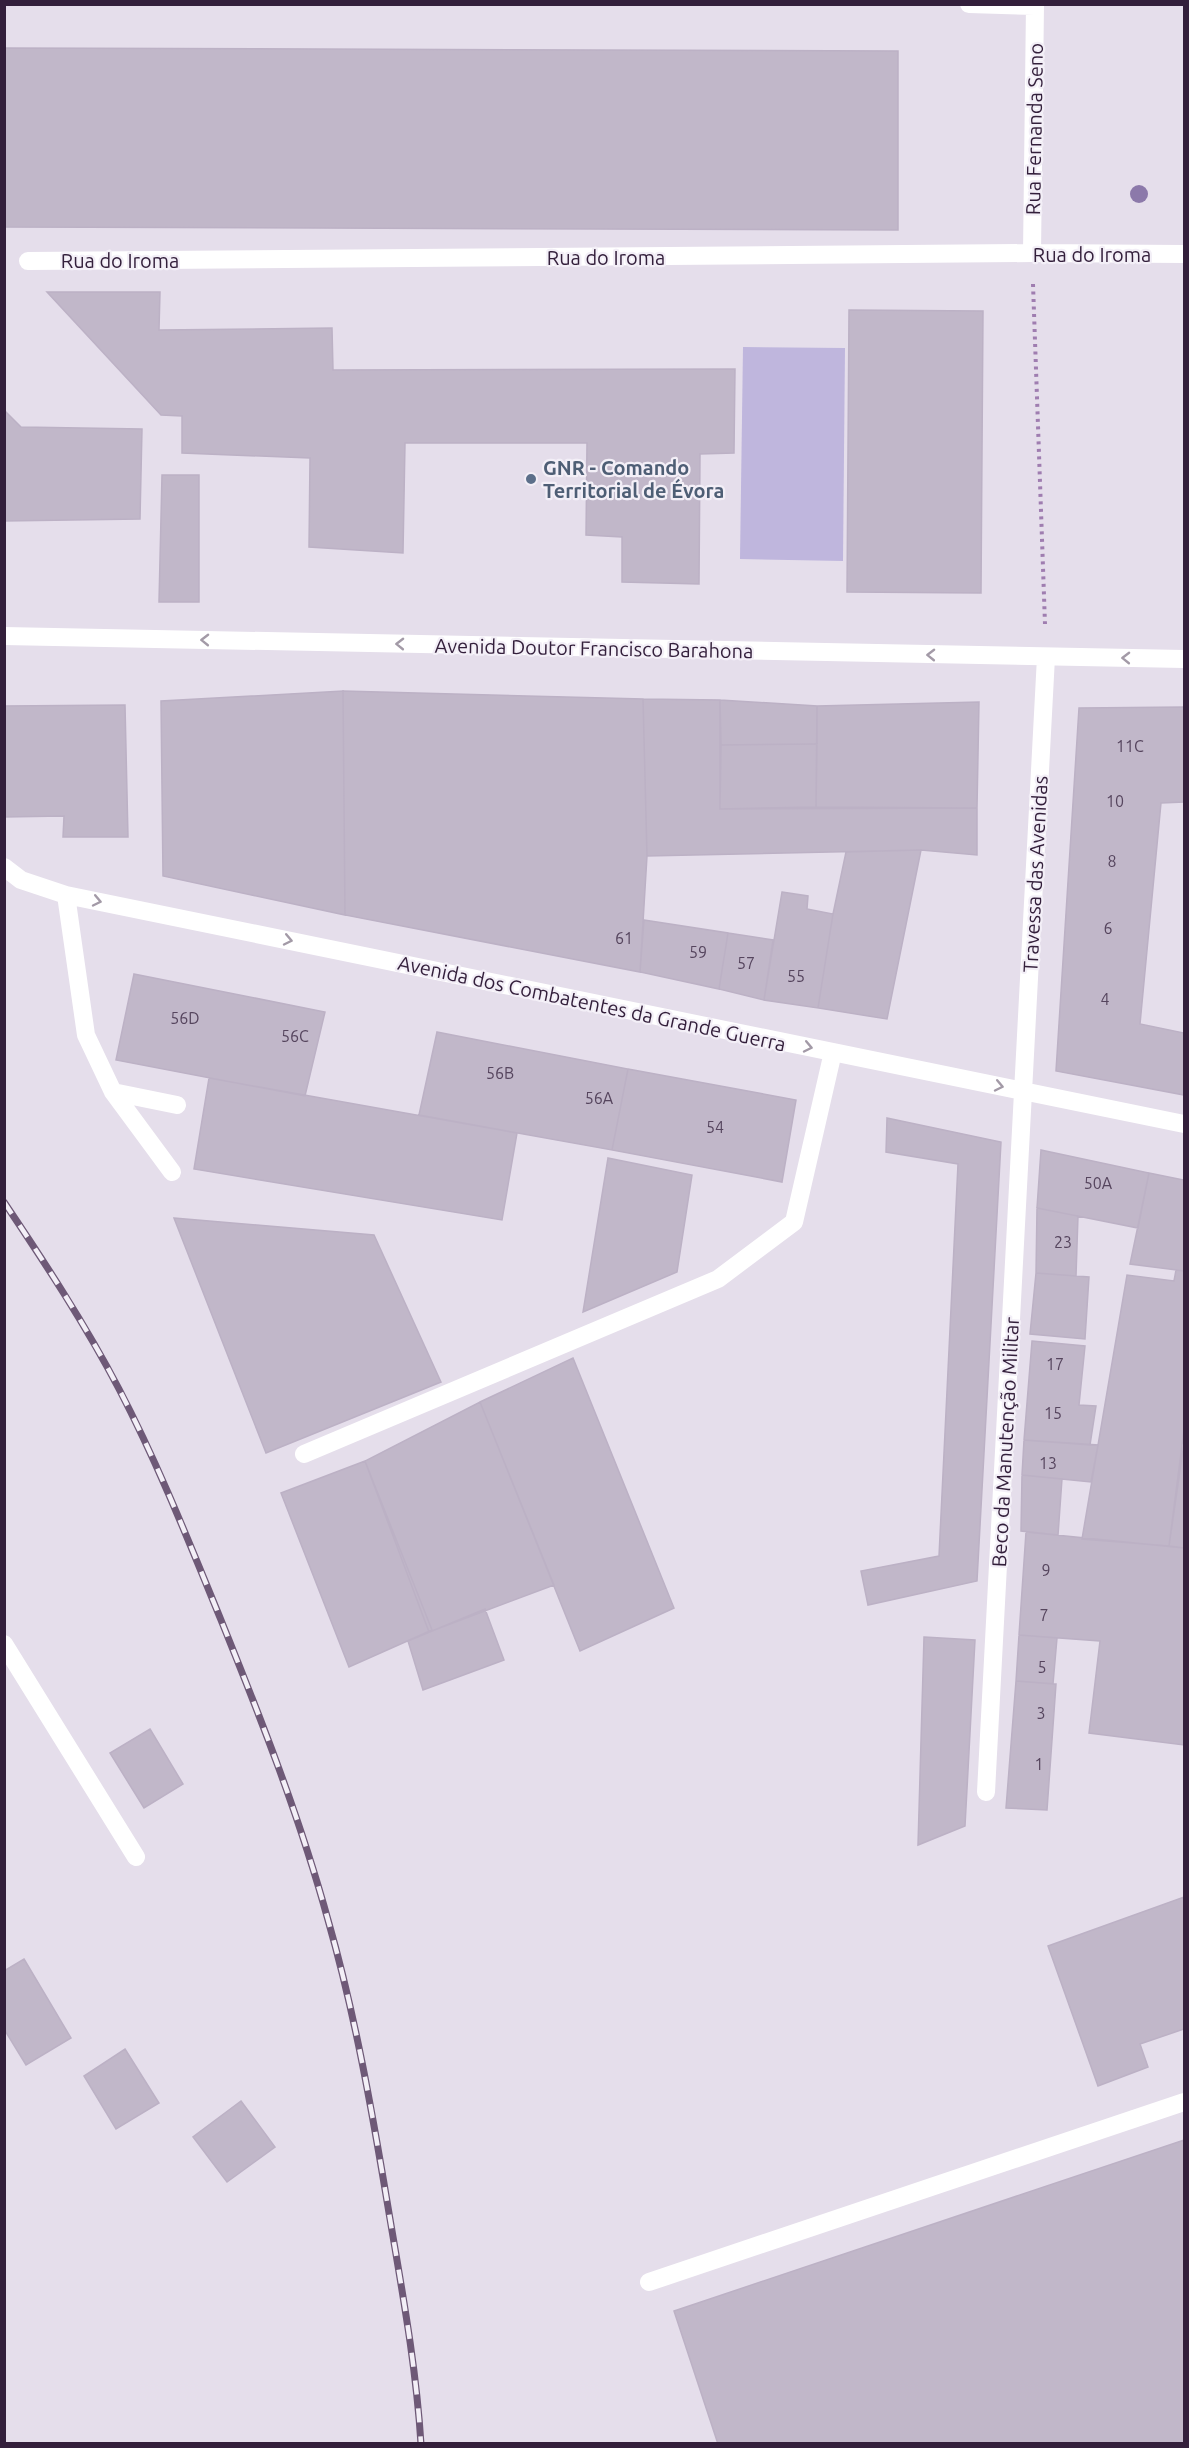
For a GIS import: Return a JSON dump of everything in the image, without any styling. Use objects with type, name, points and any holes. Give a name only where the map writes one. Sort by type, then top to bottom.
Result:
[{"type":"street","points":[[969,4],[1035,5]]},
{"type":"street","name":"Rua Fernanda Seno","points":[[1032,253],[1035,5]]},
{"type":"street","name":"Rua do Iroma","points":[[28,261],[1032,253],[1185,254]]},
{"type":"street","name":"Avenida Doutor Francisco Barahona","points":[[4,636],[1185,659]]},
{"type":"street","name":"Travessa das Avenidas","points":[[1024,1092],[1046,657]]},
{"type":"street","name":"Avenida dos Combatentes da Grande Guerra","points":[[4,867],[21,880],[66,895],[1185,1124]]},
{"type":"street","points":[[66,895],[86,1035],[113,1092],[172,1172]]},
{"type":"street","points":[[304,1454],[718,1279],[794,1222],[833,1052]]},
{"type":"street","points":[[113,1092],[177,1105]]},
{"type":"street","name":"Beco da Manutenção Militar","points":[[986,1792],[1024,1092]]},
{"type":"street","points":[[4,1644],[136,1857]]},
{"type":"street","points":[[649,2282],[1185,2102]]},
{"type":"path","points":[[1032,253],[1046,657]]},
{"type":"shaded area","points":[[743,347],[845,348],[843,561],[740,559]]},
{"type":"building","points":[[4,48],[898,51],[898,230],[4,227]]},
{"type":"building","points":[[47,292],[160,292],[159,330],[332,328],[333,370],[735,369],[734,453],[700,454],[699,584],[622,582],[622,537],[586,535],[587,443],[405,443],[403,553],[309,547],[310,458],[182,453],[182,416],[161,415]]},
{"type":"building","points":[[849,310],[983,311],[981,593],[847,592]]},
{"type":"building","points":[[4,410],[21,427],[142,429],[140,519],[4,521]]},
{"type":"building","points":[[162,475],[199,475],[199,602],[159,602]]},
{"type":"building","points":[[343,691],[345,915],[163,876],[161,701]]},
{"type":"building","points":[[343,691],[643,699],[647,856],[640,972],[345,915]]},
{"type":"building","points":[[643,699],[720,700],[720,809],[977,808],[977,855],[921,850],[647,856]]},
{"type":"building","points":[[720,700],[817,706],[817,744],[721,745]]},
{"type":"building","points":[[979,702],[977,808],[816,807],[817,706]]},
{"type":"building","points":[[125,705],[128,837],[63,837],[64,816],[4,817],[4,706]]},
{"type":"building","points":[[1184,707],[1184,802],[1161,803],[1140,1024],[1184,1033],[1184,1095],[1056,1071],[1079,708]]},
{"type":"building","points":[[817,744],[816,807],[720,809],[721,745]]},
{"type":"building","points":[[921,850],[887,1019],[818,1008],[833,914],[846,852]]},
{"type":"building","points":[[782,892],[808,896],[807,909],[833,914],[818,1008],[764,1000]]},
{"type":"building","points":[[644,920],[728,933],[719,989],[640,972]]},
{"type":"building","points":[[728,933],[773,940],[764,1000],[719,989]]},
{"type":"building","points":[[134,974],[325,1012],[305,1096],[116,1060]]},
{"type":"building","points":[[437,1032],[628,1069],[612,1150],[419,1115]]},
{"type":"building","points":[[628,1069],[796,1100],[782,1182],[612,1150]]},
{"type":"building","points":[[209,1078],[517,1133],[502,1220],[194,1169]]},
{"type":"building","points":[[887,1118],[1001,1142],[977,1581],[868,1605],[861,1571],[939,1556],[958,1164],[886,1152]]},
{"type":"building","points":[[1041,1150],[1149,1173],[1138,1228],[1037,1208]]},
{"type":"building","points":[[608,1158],[692,1175],[677,1272],[583,1312]]},
{"type":"building","points":[[1149,1173],[1184,1180],[1184,1271],[1130,1264]]},
{"type":"building","points":[[1037,1208],[1078,1216],[1076,1276],[1036,1273]]},
{"type":"building","points":[[174,1218],[374,1235],[441,1382],[266,1453]]},
{"type":"building","points":[[1176,1270],[1184,1271],[1184,1430],[1169,1546],[1082,1539],[1127,1275],[1174,1281]]},
{"type":"building","points":[[1036,1273],[1089,1277],[1085,1339],[1030,1334]]},
{"type":"building","points":[[1032,1341],[1085,1346],[1079,1405],[1096,1406],[1090,1445],[1024,1440]]},
{"type":"building","points":[[573,1358],[674,1608],[580,1651],[480,1402]]},
{"type":"building","points":[[480,1402],[554,1585],[429,1632],[365,1461]]},
{"type":"building","points":[[1024,1440],[1098,1445],[1091,1482],[1022,1475]]},
{"type":"building","points":[[1184,1443],[1184,1548],[1169,1546]]},
{"type":"building","points":[[365,1461],[432,1630],[349,1667],[281,1493]]},
{"type":"building","points":[[1022,1475],[1062,1479],[1058,1535],[1021,1531]]},
{"type":"building","points":[[1026,1532],[1184,1548],[1184,1745],[1089,1733],[1100,1641],[1019,1635]]},
{"type":"building","points":[[485,1609],[504,1660],[423,1690],[408,1641]]},
{"type":"building","points":[[1019,1635],[1057,1638],[1053,1684],[1016,1681]]},
{"type":"building","points":[[924,1637],[975,1640],[965,1826],[918,1845]]},
{"type":"building","points":[[1016,1681],[1056,1684],[1047,1810],[1006,1808]]},
{"type":"building","points":[[150,1729],[183,1784],[144,1808],[110,1753]]},
{"type":"building","points":[[1184,1897],[1184,2029],[1140,2044],[1148,2067],[1098,2086],[1048,1946]]},
{"type":"building","points":[[24,1959],[71,2038],[26,2065],[4,2029],[4,1971]]},
{"type":"building","points":[[125,2049],[159,2103],[116,2129],[84,2076]]},
{"type":"building","points":[[241,2101],[275,2147],[227,2182],[193,2137]]},
{"type":"building","points":[[1184,2140],[1184,2444],[718,2444],[674,2311]]},
{"type":"railway","points":[[4,1202],[92,1341],[147,1446],[236,1657],[305,1844],[338,1955],[369,2099],[408,2325],[421,2444]]},
{"type":"place","name":"GNR - Comando Territorial de Évora","points":[[531,479]]}]
